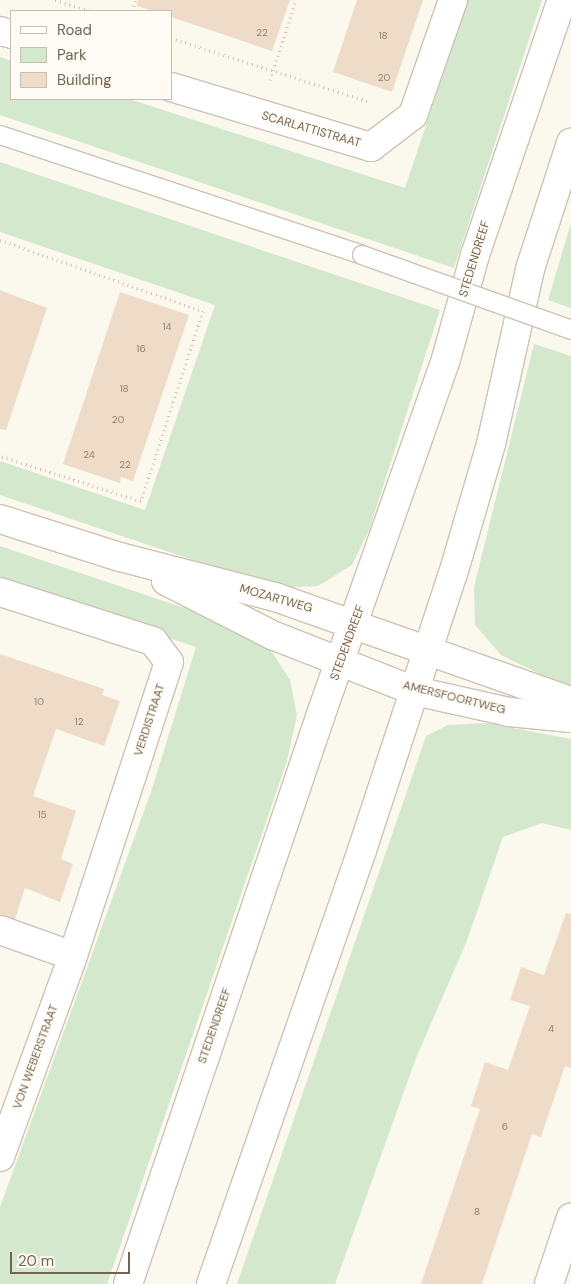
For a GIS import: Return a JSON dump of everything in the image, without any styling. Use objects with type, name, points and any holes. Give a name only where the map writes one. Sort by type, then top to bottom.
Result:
[{"type":"main road","points":[[413,115],[453,0]]},
{"type":"main road","name":"STEDENDREEF","points":[[128,1284],[446,359],[476,255],[562,0]]},
{"type":"main road","name":"SCARLATTISTRAAT","points":[[172,87],[259,115],[371,147],[413,115]]},
{"type":"main road","points":[[212,1284],[428,650],[492,444],[530,269],[571,143]]},
{"type":"main road","name":"MOZARTWEG","points":[[0,520],[120,557],[278,598],[356,623],[428,650]]},
{"type":"main road","name":"MOZARTWEG","points":[[120,557],[272,635],[340,663]]},
{"type":"main road","name":"VERDISTRAAT","points":[[0,592],[153,641],[169,662],[73,956]]},
{"type":"main road","points":[[428,650],[571,701]]},
{"type":"main road","name":"AMERSFOORTWEG","points":[[340,663],[415,691],[509,712],[571,718]]},
{"type":"main road","points":[[0,930],[73,956]]},
{"type":"main road","name":"VON WEBERSTRAAT","points":[[0,1158],[73,956]]},
{"type":"main road","points":[[549,1284],[571,1218]]},
{"type":"lane","points":[[0,135],[362,255],[571,330]]},
{"type":"path","points":[[55,0],[87,10]]},
{"type":"path","points":[[259,115],[296,0]]},
{"type":"path","points":[[172,38],[413,115]]},
{"type":"path","points":[[0,240],[202,311],[141,501],[0,456]]},
{"type":"green space","points":[[468,0],[542,0],[454,268],[0,115],[0,57],[10,61],[10,100],[132,100],[405,188]]},
{"type":"green space","points":[[0,162],[440,310],[369,530],[352,565],[318,586],[276,588],[0,495],[0,461],[145,510],[215,305],[0,232]]},
{"type":"green space","points":[[571,223],[571,308],[548,300]]},
{"type":"green space","points":[[534,344],[571,356],[571,689],[501,655],[475,625],[474,587]]},
{"type":"green space","points":[[0,546],[235,625],[272,652],[290,680],[297,715],[287,761],[107,1284],[0,1284],[0,1207],[152,789],[196,647],[0,582]]},
{"type":"green space","points":[[487,723],[571,739],[571,830],[542,823],[503,837],[466,943],[416,1058],[335,1284],[237,1284],[426,736],[448,725]]},
{"type":"building","points":[[138,0],[290,0],[272,51],[172,17],[172,10],[150,10],[137,6]]},
{"type":"building","points":[[357,0],[423,0],[392,92],[333,72]]},
{"type":"building","points":[[0,290],[47,308],[6,430],[0,429]]},
{"type":"building","points":[[120,292],[189,315],[133,481],[121,477],[120,483],[63,464]]},
{"type":"building","points":[[0,654],[104,689],[102,695],[120,701],[104,746],[56,729],[33,796],[76,811],[61,859],[73,864],[60,902],[25,888],[15,919],[0,915]]},
{"type":"building","points":[[566,913],[571,914],[571,1068],[565,1066],[541,1137],[532,1134],[482,1284],[421,1284],[480,1109],[471,1106],[485,1062],[508,1070],[530,1006],[510,1000],[521,967],[544,975]]}]
